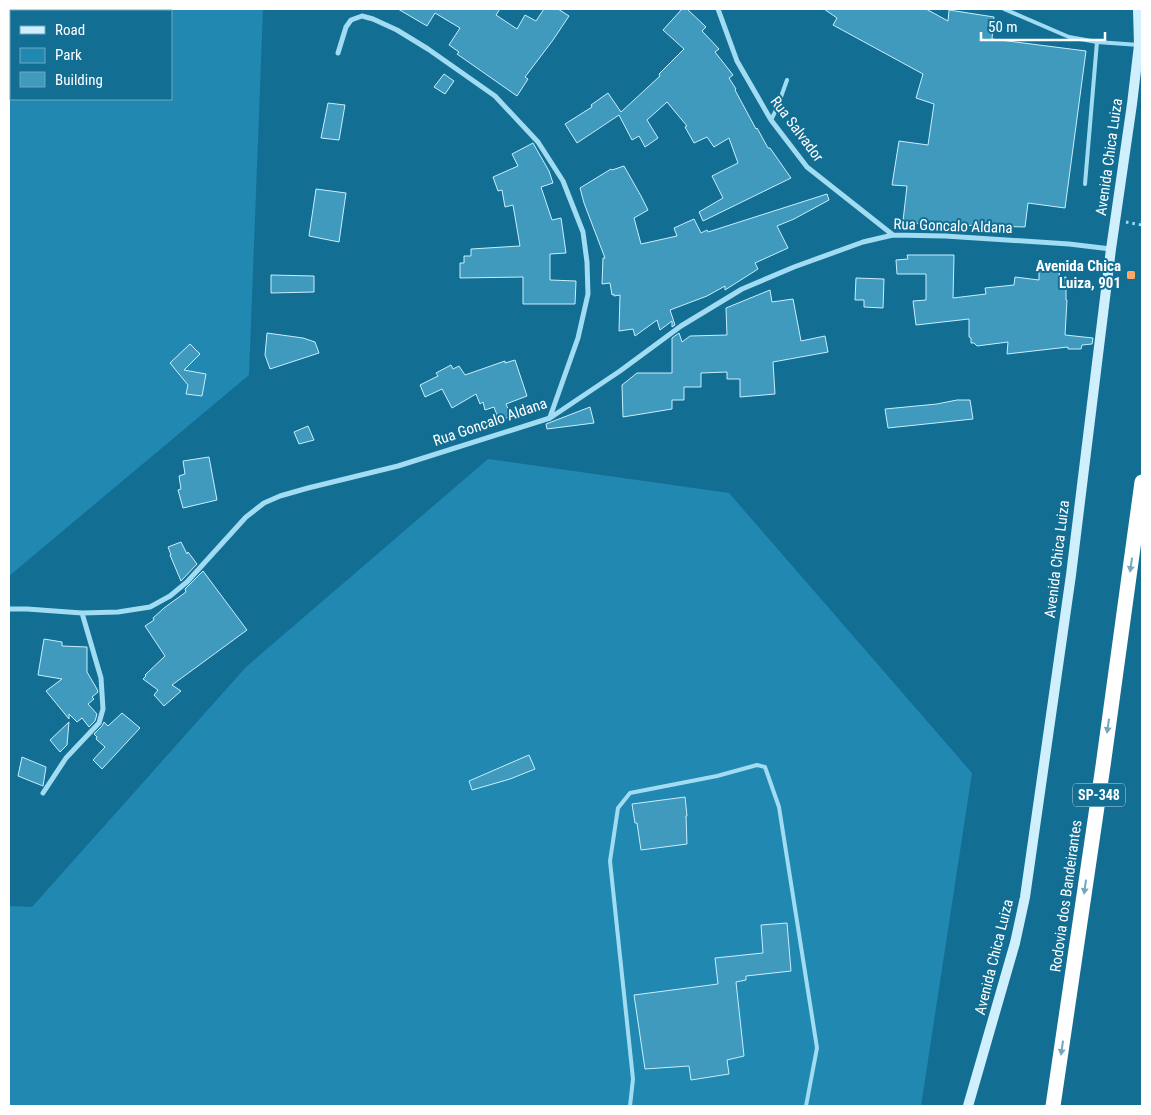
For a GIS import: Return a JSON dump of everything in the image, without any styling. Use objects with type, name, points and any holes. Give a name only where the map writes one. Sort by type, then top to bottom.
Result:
[{"type":"highway","name":"Rodovia dos Bandeirantes","points":[[1053,1106],[1102,775],[1142,482]]},
{"type":"main road","name":"Avenida Chica Luiza","points":[[968,1106],[1009,968],[1025,897],[1071,574],[1111,250],[1132,104],[1139,45],[1138,9]]},
{"type":"street","name":"Rua Salvador","points":[[718,9],[737,61],[771,120],[807,167],[893,235]]},
{"type":"street","points":[[338,53],[346,27],[351,20],[362,16],[397,30],[428,49],[495,96],[538,142],[563,181],[582,232],[588,262],[588,294],[578,338],[550,418]]},
{"type":"street","name":"Rua Goncalo Aldana","points":[[9,609],[82,613],[118,612],[150,607],[170,596],[186,582],[246,517],[264,503],[308,488],[398,466],[550,418],[620,371],[681,326],[742,289],[794,266],[863,242],[893,235],[945,236],[1069,244],[1111,250]]},
{"type":"street","points":[[43,793],[66,758],[99,723],[103,710],[101,678],[82,613]]},
{"type":"lane","points":[[1004,9],[1069,37],[1098,42],[1139,45]]},
{"type":"lane","points":[[1085,184],[1098,42]]},
{"type":"lane","points":[[771,120],[787,80]]},
{"type":"lane","points":[[630,1106],[634,1080],[610,861],[618,808],[630,793],[717,776],[756,765],[765,767],[779,807],[817,1048],[806,1106]]},
{"type":"path","points":[[1131,223],[1142,224],[1142,221]]},
{"type":"green space","points":[[9,9],[263,9],[249,375],[9,576]]},
{"type":"green space","points":[[488,459],[729,493],[972,773],[921,1106],[9,1106],[9,906],[32,907],[246,667]]},
{"type":"building","points":[[398,9],[500,9],[496,15],[517,29],[525,15],[536,21],[544,9],[558,9],[569,16],[525,77],[528,79],[517,96],[457,54],[459,52],[449,45],[460,28],[435,13],[427,26]]},
{"type":"building","points":[[682,9],[687,9],[706,27],[702,31],[719,49],[715,52],[733,75],[729,78],[756,129],[791,178],[703,221],[699,212],[723,198],[712,176],[738,163],[729,138],[714,147],[707,137],[694,143],[685,127],[687,126],[667,102],[647,120],[658,138],[645,147],[639,136],[632,140],[619,115],[577,143],[565,124],[592,107],[591,105],[608,93],[621,112],[660,76],[659,74],[684,49],[663,30]]},
{"type":"building","points":[[824,9],[926,9],[948,21],[949,10],[994,17],[992,39],[1086,51],[1065,208],[1028,203],[1025,227],[922,224],[903,221],[907,186],[892,185],[899,141],[928,145],[934,104],[916,98],[923,74],[833,25],[837,18]]},
{"type":"building","points":[[444,74],[454,81],[445,94],[434,87]]},
{"type":"building","points":[[328,103],[345,105],[339,140],[321,138]]},
{"type":"building","points":[[533,143],[549,171],[553,183],[541,187],[552,220],[561,218],[566,253],[550,254],[550,280],[576,281],[575,304],[523,304],[523,277],[460,278],[460,263],[464,263],[464,256],[471,256],[471,249],[520,246],[513,205],[505,207],[502,190],[498,191],[493,177],[518,166],[512,154]]},
{"type":"building","points":[[624,166],[648,210],[634,218],[641,244],[677,236],[674,228],[694,219],[701,233],[827,194],[829,200],[777,226],[788,248],[755,263],[758,269],[725,290],[725,286],[707,296],[670,310],[675,325],[672,327],[672,321],[660,330],[657,320],[635,336],[633,329],[619,331],[620,295],[612,295],[610,283],[602,284],[603,258],[605,258],[580,188],[611,169]]},
{"type":"building","points":[[316,189],[346,193],[339,242],[309,236]]},
{"type":"building","points":[[907,255],[954,255],[953,298],[986,294],[985,288],[1014,285],[1015,277],[1039,280],[1039,262],[1060,264],[1059,278],[1066,277],[1065,335],[1093,338],[1092,344],[1082,345],[1081,349],[1068,349],[1068,347],[1007,354],[1008,342],[977,346],[971,343],[969,319],[916,325],[913,301],[926,300],[926,274],[897,274],[896,260],[908,259]]},
{"type":"building","points":[[271,275],[314,276],[314,292],[271,293]]},
{"type":"building","points":[[856,278],[884,279],[883,308],[864,307],[864,300],[855,300]]},
{"type":"building","points":[[770,290],[772,302],[793,299],[801,341],[825,336],[828,352],[773,362],[775,394],[740,397],[740,379],[727,379],[727,372],[701,373],[701,387],[684,387],[684,400],[672,400],[672,409],[623,417],[622,385],[637,373],[672,373],[672,338],[679,333],[682,342],[690,336],[727,335],[726,308]]},
{"type":"building","points":[[267,333],[303,338],[315,342],[319,353],[270,369],[265,355]]},
{"type":"building","points":[[190,344],[200,354],[184,370],[206,374],[202,396],[186,394],[188,385],[170,363]]},
{"type":"building","points":[[515,360],[527,396],[506,404],[511,416],[499,421],[494,407],[485,410],[483,402],[480,404],[476,394],[452,408],[442,389],[425,397],[420,385],[438,376],[436,373],[451,365],[453,369],[459,366],[465,375],[505,361],[505,363]]},
{"type":"building","points":[[970,400],[973,419],[888,428],[885,409]]},
{"type":"building","points":[[590,407],[594,423],[547,429],[546,424]]},
{"type":"building","points":[[308,426],[314,440],[299,444],[294,432]]},
{"type":"building","points":[[209,457],[217,500],[183,508],[178,490],[181,489],[179,476],[185,474],[183,461]]},
{"type":"building","points":[[181,542],[187,554],[188,552],[197,564],[181,581],[168,547]]},
{"type":"building","points":[[203,571],[247,630],[172,685],[181,691],[164,706],[154,695],[158,690],[143,679],[165,656],[145,626],[154,620],[153,618],[164,608],[186,592],[185,589]]},
{"type":"building","points":[[44,639],[62,642],[62,646],[87,647],[87,672],[98,692],[88,704],[97,714],[95,721],[89,727],[82,718],[77,722],[69,714],[69,719],[46,691],[62,679],[38,675]]},
{"type":"building","points":[[122,713],[140,728],[102,769],[93,760],[105,747],[96,739],[97,737],[94,734],[104,722],[108,726]]},
{"type":"building","points":[[69,722],[67,745],[60,752],[50,740]]},
{"type":"building","points":[[529,755],[535,769],[510,779],[472,790],[469,781]]},
{"type":"building","points":[[22,757],[46,767],[43,786],[18,776]]},
{"type":"building","points":[[685,797],[687,844],[641,850],[632,804]]},
{"type":"building","points":[[787,923],[791,971],[746,976],[746,980],[736,982],[744,1056],[727,1060],[729,1074],[691,1080],[689,1066],[645,1069],[634,995],[718,984],[715,958],[763,953],[761,925]]},
{"type":"place","name":"Avenida Chica Luiza, 901","points":[[1131,275]]}]
